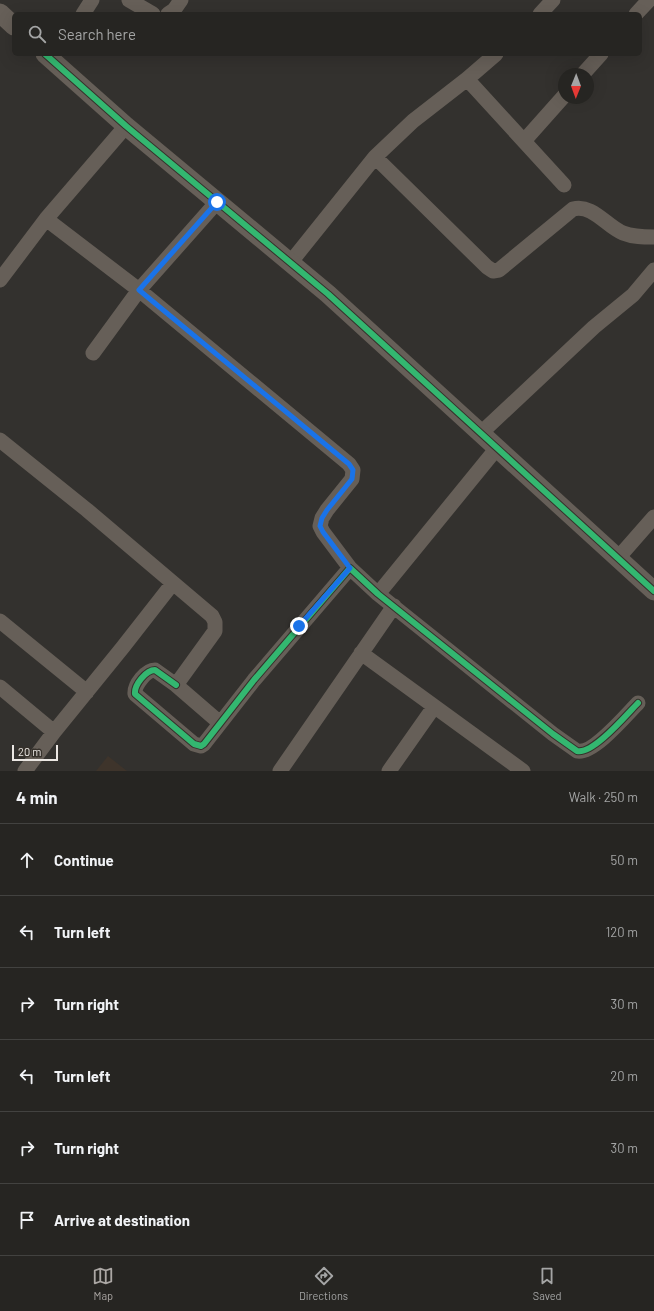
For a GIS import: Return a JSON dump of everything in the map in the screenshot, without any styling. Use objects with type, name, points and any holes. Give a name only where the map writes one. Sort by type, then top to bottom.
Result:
[{"type":"street","points":[[84,12],[92,0]]},
{"type":"street","points":[[129,0],[150,12]]},
{"type":"street","points":[[171,12],[181,0]]},
{"type":"street","points":[[542,12],[553,0]]},
{"type":"street","points":[[638,12],[649,0]]},
{"type":"street","points":[[0,13],[12,24]]},
{"type":"street","points":[[52,56],[126,126],[328,294],[654,591]]},
{"type":"street","points":[[290,263],[375,157],[413,121],[494,56]]},
{"type":"street","points":[[588,68],[599,56]]},
{"type":"street","points":[[467,79],[564,185]]},
{"type":"street","points":[[524,141],[558,103]]},
{"type":"street","points":[[0,280],[46,218],[126,126]]},
{"type":"street","points":[[375,157],[487,267],[493,271],[499,270],[573,209],[580,207],[594,213],[622,233],[654,238]]},
{"type":"street","points":[[93,353],[139,290],[217,202]]},
{"type":"street","points":[[46,218],[139,290],[349,464],[353,470],[352,479],[327,510],[322,518],[320,526],[350,568],[378,594],[553,734],[577,751],[582,752],[588,750],[602,739],[638,703]]},
{"type":"street","points":[[481,433],[594,327],[632,295],[654,270]]},
{"type":"street","points":[[0,440],[87,510],[212,616],[215,622],[215,631],[176,685]]},
{"type":"street","points":[[378,594],[497,448]]},
{"type":"street","points":[[618,558],[654,517]]},
{"type":"street","points":[[220,723],[176,685],[155,670],[149,670],[134,689],[135,694],[196,746],[201,746],[204,744],[254,680],[350,568]]},
{"type":"street","points":[[25,771],[54,732],[173,583]]},
{"type":"street","points":[[280,771],[394,606]]},
{"type":"street","points":[[0,621],[87,692]]},
{"type":"street","points":[[360,654],[523,771]]},
{"type":"street","points":[[0,687],[54,732]]},
{"type":"street","points":[[389,771],[434,707]]},
{"type":"shaded area","points":[[108,756],[127,771],[96,771]]},
{"type":"cycle path","points":[[47,56],[126,126],[328,294],[654,591]]},
{"type":"cycle path","points":[[176,685],[155,670],[144,675],[136,686],[135,694],[194,744],[201,746],[254,680],[350,568],[378,594],[553,734],[577,751],[584,751],[592,747],[609,733],[638,703]]},
{"type":"route","points":[[217,202],[139,290],[349,464],[353,470],[352,479],[327,510],[320,523],[323,532],[350,568],[299,626]]}]
